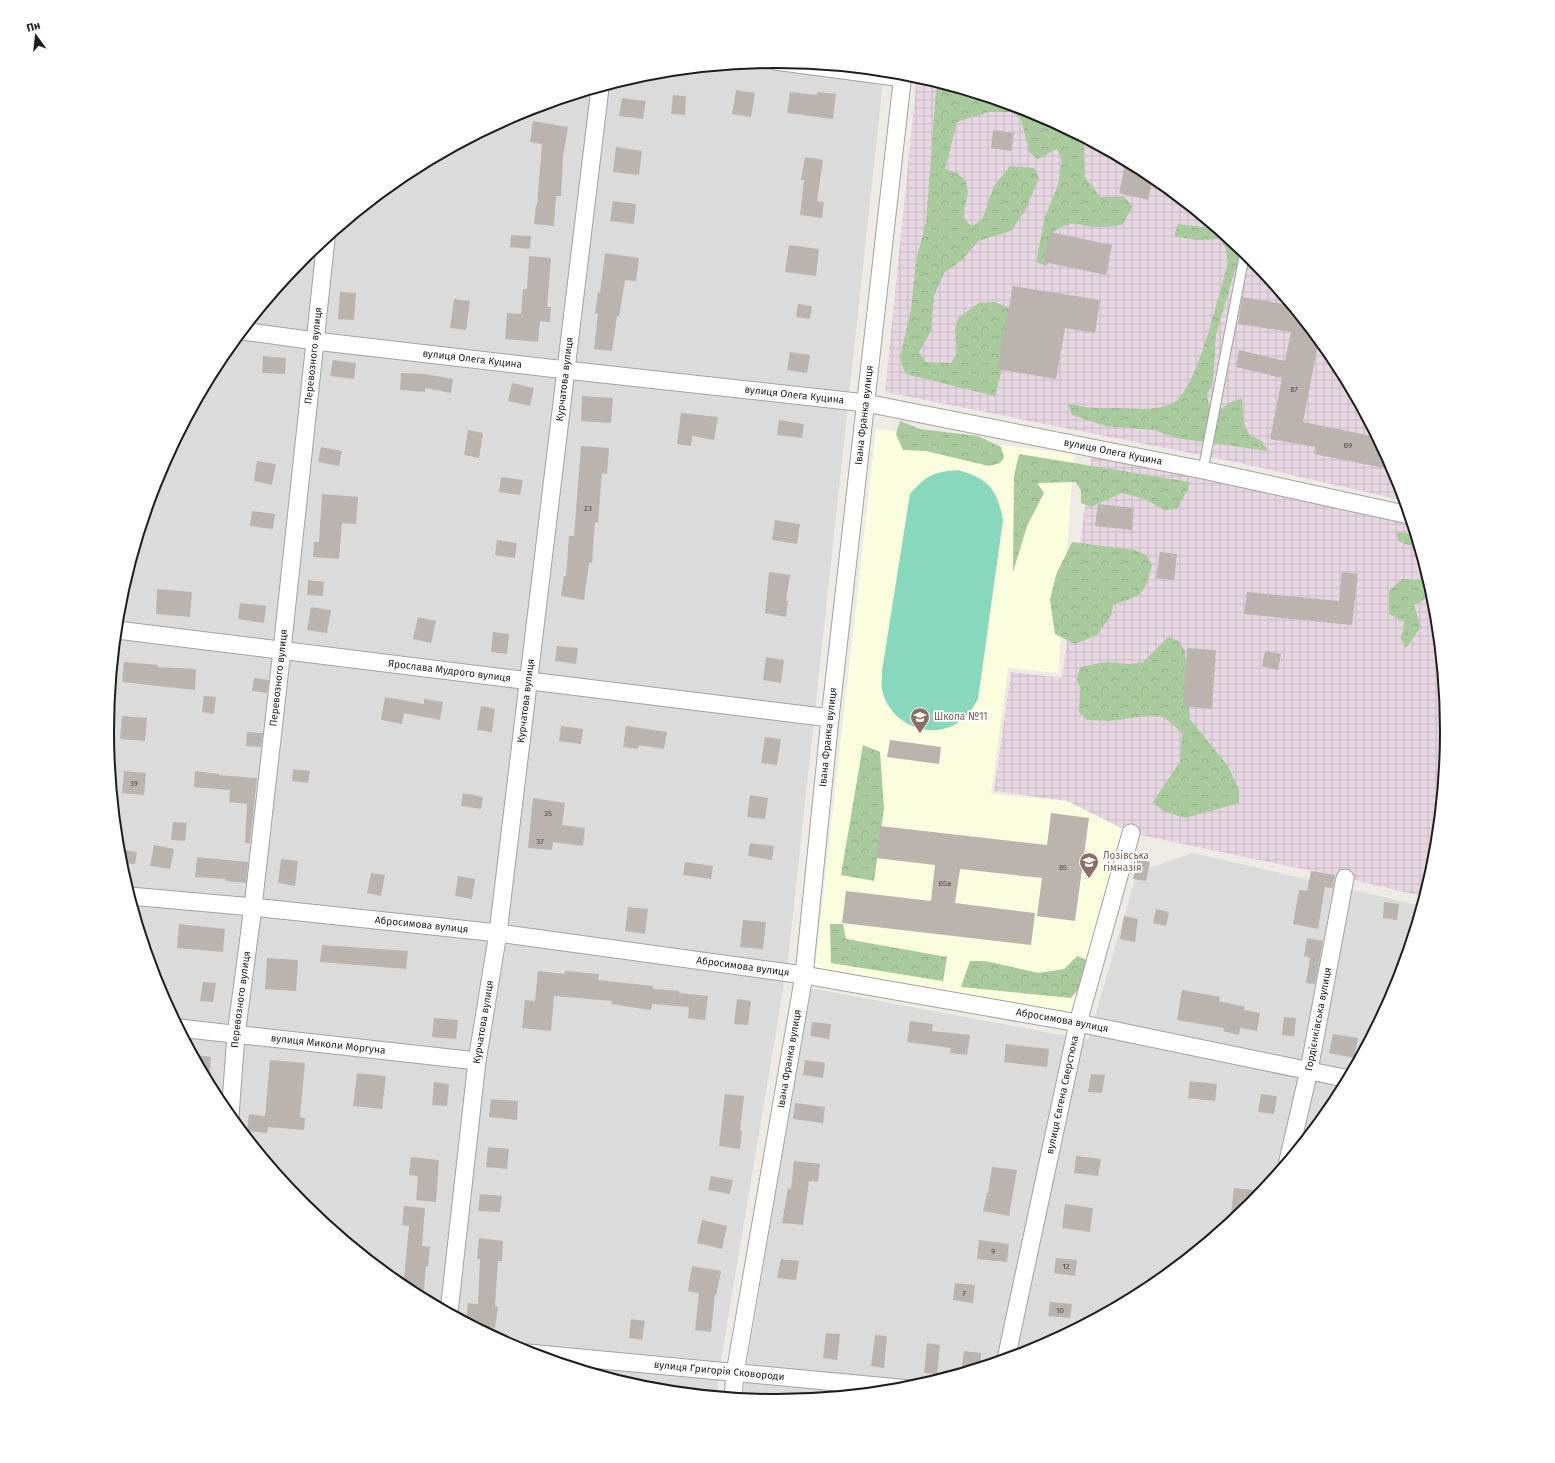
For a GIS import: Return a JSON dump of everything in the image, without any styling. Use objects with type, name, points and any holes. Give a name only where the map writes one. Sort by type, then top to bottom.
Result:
[{"type":"street","name":"Івана Франка вулиця","points":[[733,1394],[735,1372],[804,975],[830,718],[903,80]]},
{"type":"street","name":"Курчатова вулиця","points":[[449,1308],[477,1061],[498,933],[599,93]]},
{"type":"street","name":"Перевозного вулиця","points":[[231,1107],[236,1035],[253,907],[325,246]]},
{"type":"street","name":"вулиця Олега Куцина","points":[[248,332],[315,341],[566,370],[866,403],[1203,470],[1404,514]]},
{"type":"street","name":"Ярослава Мудрого вулиця","points":[[122,631],[830,718]]},
{"type":"street","name":"вулиця Євгена Сверстюка","points":[[1007,1353],[1078,1023],[1131,833]]},
{"type":"street","name":"Гордієнківська вулиця","points":[[1290,1152],[1309,1070],[1345,878]]},
{"type":"street","name":"Абросимова вулиця","points":[[135,896],[253,907],[498,933],[804,975],[1078,1023],[1343,1077]]},
{"type":"street","name":"вулиця Миколи Моргуна","points":[[184,1029],[477,1061]]},
{"type":"street","name":"вулиця Григорія Сковороди","points":[[552,1355],[884,1386]]},
{"type":"lane","points":[[1203,470],[1244,260]]},
{"type":"shaded area","points":[[734,69],[821,69],[883,77],[788,960],[722,1354],[717,1392],[648,1382],[564,1360],[484,1327],[446,1306],[409,1283],[374,1258],[308,1201],[251,1135],[226,1100],[203,1063],[182,1025],[149,945],[127,861],[120,818],[115,775],[115,688],[127,602],[137,560],[149,518],[182,438],[226,363],[251,328],[308,262],[340,233],[374,205],[409,180],[446,157],[484,136],[564,103],[648,81],[691,74]]},
{"type":"shaded area","points":[[916,83],[991,103],[1071,136],[1146,180],[1181,205],[1215,233],[1247,262],[1276,294],[1304,328],[1329,363],[1373,438],[1399,500],[1240,463],[885,392]]},
{"type":"shaded area","name":"Школа №11","points":[[876,429],[1074,454],[1058,673],[1008,668],[991,794],[1067,801],[1131,833],[1076,1018],[815,967]]},
{"type":"shaded area","points":[[1093,448],[1404,514],[1418,560],[1428,602],[1440,688],[1440,775],[1428,861],[1420,896],[1345,878],[1131,833],[1067,801],[994,791],[1011,672],[1062,678]]},
{"type":"shaded area","points":[[1193,853],[1417,905],[1406,945],[1373,1025],[1329,1100],[1304,1135],[1247,1201],[1215,1230],[1181,1258],[1146,1283],[1071,1327],[991,1360],[907,1382],[821,1394],[744,1394],[748,1358],[810,988],[1088,1040],[1137,872]]},
{"type":"green space","points":[[937,88],[991,103],[1071,136],[1083,143],[1085,177],[1100,197],[1124,197],[1133,206],[1122,225],[1092,227],[1072,224],[1061,227],[1053,232],[1055,244],[1047,266],[1036,262],[1045,217],[1058,185],[1062,160],[1057,149],[1038,159],[1029,152],[1021,119],[1012,112],[989,112],[957,122],[945,169],[957,173],[966,181],[968,192],[963,218],[972,226],[982,220],[994,186],[1010,166],[1034,168],[1039,178],[1025,211],[1011,231],[978,241],[963,259],[944,273],[934,296],[931,331],[919,352],[926,362],[951,363],[957,353],[955,329],[959,317],[979,303],[994,302],[1008,307],[1029,322],[1006,354],[995,396],[905,374],[900,357],[911,310],[916,260],[926,223]]},
{"type":"green space","points":[[1178,224],[1209,228],[1239,255],[1216,335],[1213,382],[1207,395],[1209,406],[1221,409],[1231,402],[1242,398],[1244,424],[1250,435],[1262,441],[1268,451],[1176,438],[1154,430],[1106,426],[1072,415],[1068,403],[1095,408],[1150,409],[1164,406],[1176,401],[1184,392],[1200,357],[1214,314],[1228,262],[1226,250],[1221,239],[1197,240],[1174,236]]},
{"type":"green space","points":[[900,421],[920,429],[978,436],[1001,447],[1004,458],[1000,463],[989,466],[926,451],[903,450],[896,434]]},
{"type":"green space","points":[[1019,454],[1190,482],[1188,489],[1177,509],[1165,510],[1144,499],[1122,493],[1091,507],[1081,503],[1081,491],[1076,482],[1037,483],[1044,493],[1027,526],[1013,572],[1014,476]]},
{"type":"green space","points":[[958,470],[977,477],[990,487],[998,500],[1003,520],[978,699],[968,714],[958,723],[943,729],[920,729],[909,725],[892,710],[882,689],[882,671],[910,494],[921,483],[936,473]]},
{"type":"green space","points":[[1397,532],[1411,534],[1414,547],[1398,541]]},
{"type":"green space","points":[[1072,542],[1135,550],[1146,555],[1152,565],[1144,589],[1141,593],[1131,599],[1113,605],[1111,616],[1097,635],[1075,644],[1055,634],[1050,600],[1056,575]]},
{"type":"green space","points":[[1402,579],[1422,579],[1426,594],[1424,600],[1414,605],[1421,627],[1406,648],[1401,639],[1405,622],[1389,614],[1389,591]]},
{"type":"green space","points":[[1168,637],[1179,641],[1185,651],[1190,719],[1228,766],[1239,790],[1239,803],[1185,818],[1163,811],[1153,802],[1180,762],[1182,733],[1165,718],[1155,715],[1109,721],[1087,720],[1079,712],[1080,689],[1077,679],[1080,667],[1106,662],[1130,664],[1143,662]]},
{"type":"green space","points":[[863,745],[880,752],[884,808],[874,881],[841,875]]},
{"type":"green space","points":[[830,924],[843,924],[846,939],[947,957],[943,981],[831,963]]},
{"type":"green space","points":[[1077,956],[1094,963],[1093,972],[1071,998],[961,987],[970,961],[985,961],[1039,973],[1064,969]]},
{"type":"building","points":[[736,90],[755,93],[751,117],[732,114]]},
{"type":"building","points":[[790,92],[817,95],[817,92],[836,94],[833,119],[787,113]]},
{"type":"building","points":[[673,95],[686,96],[685,115],[671,114]]},
{"type":"building","points":[[622,98],[646,101],[643,119],[619,116]]},
{"type":"building","points":[[533,121],[568,127],[563,157],[561,196],[556,196],[554,226],[534,224],[542,144],[530,142]]},
{"type":"building","points":[[993,130],[1014,133],[1011,151],[991,148]]},
{"type":"building","points":[[616,147],[642,151],[639,175],[613,172]]},
{"type":"building","points":[[805,157],[823,160],[817,201],[824,202],[822,218],[800,215],[804,180],[801,180]]},
{"type":"building","points":[[1125,167],[1151,184],[1148,200],[1119,193]]},
{"type":"building","points":[[613,201],[636,204],[634,224],[610,221]]},
{"type":"building","points":[[1050,232],[1112,245],[1106,275],[1044,262]]},
{"type":"building","points":[[511,235],[531,236],[530,249],[510,247]]},
{"type":"building","points":[[789,245],[819,249],[816,276],[785,272]]},
{"type":"building","points":[[605,253],[639,258],[636,281],[625,280],[619,317],[617,316],[612,351],[594,349],[598,314],[595,313],[598,292],[600,293]]},
{"type":"building","points":[[529,256],[551,258],[547,307],[551,307],[550,322],[540,321],[538,342],[505,339],[507,313],[521,314],[523,289],[527,289]]},
{"type":"building","points":[[1013,286],[1100,300],[1095,333],[1065,328],[1056,379],[997,369]]},
{"type":"building","points":[[340,292],[356,293],[354,320],[338,319]]},
{"type":"building","points":[[1242,297],[1284,304],[1317,347],[1303,422],[1372,436],[1386,468],[1314,454],[1315,447],[1270,439],[1282,378],[1236,367],[1239,350],[1285,361],[1291,332],[1238,324]]},
{"type":"building","points":[[454,299],[470,301],[466,330],[450,328]]},
{"type":"building","points":[[798,304],[812,306],[810,319],[796,317]]},
{"type":"building","points":[[790,352],[810,355],[807,373],[787,370]]},
{"type":"building","points":[[263,356],[286,358],[285,374],[262,373]]},
{"type":"building","points":[[333,360],[356,363],[354,379],[330,376]]},
{"type":"building","points":[[401,373],[425,374],[453,379],[451,393],[425,388],[425,392],[400,390]]},
{"type":"building","points":[[512,383],[534,388],[530,406],[508,401]]},
{"type":"building","points":[[582,396],[613,398],[611,423],[581,421]]},
{"type":"building","points":[[681,413],[718,417],[714,440],[692,436],[691,446],[677,444]]},
{"type":"building","points":[[779,420],[804,424],[802,438],[777,435]]},
{"type":"building","points":[[468,430],[483,433],[479,458],[464,455]]},
{"type":"building","points":[[581,446],[609,448],[607,474],[602,473],[598,523],[595,522],[592,563],[589,563],[584,600],[561,596],[564,576],[566,576],[569,536],[574,536]]},
{"type":"building","points":[[321,447],[342,451],[339,466],[318,462]]},
{"type":"building","points":[[257,461],[276,464],[272,485],[254,481]]},
{"type":"building","points":[[501,477],[523,480],[520,495],[499,492]]},
{"type":"building","points":[[322,494],[358,497],[356,524],[342,523],[339,559],[313,557],[314,542],[319,542]]},
{"type":"building","points":[[1098,504],[1134,508],[1132,530],[1095,526]]},
{"type":"building","points":[[252,511],[275,514],[273,529],[250,526]]},
{"type":"building","points":[[775,520],[800,524],[797,544],[772,540]]},
{"type":"building","points":[[497,540],[517,543],[515,558],[495,555]]},
{"type":"building","points":[[1160,552],[1177,554],[1174,580],[1156,578]]},
{"type":"building","points":[[769,572],[790,575],[786,601],[788,601],[786,617],[765,613]]},
{"type":"building","points":[[1342,572],[1358,574],[1352,625],[1244,614],[1247,592],[1339,601]]},
{"type":"building","points":[[308,580],[324,582],[323,596],[307,595]]},
{"type":"building","points":[[157,589],[192,592],[190,617],[156,614]]},
{"type":"building","points":[[240,603],[266,606],[264,623],[238,619]]},
{"type":"building","points":[[311,607],[331,610],[327,633],[307,630]]},
{"type":"building","points":[[418,617],[436,621],[431,643],[413,639]]},
{"type":"building","points":[[493,632],[509,634],[507,654],[491,652]]},
{"type":"building","points":[[557,646],[578,648],[576,664],[555,661]]},
{"type":"building","points":[[1187,648],[1216,650],[1212,709],[1183,706]]},
{"type":"building","points":[[1265,651],[1281,654],[1278,670],[1262,666]]},
{"type":"building","points":[[766,657],[784,660],[781,683],[763,680]]},
{"type":"building","points":[[124,662],[158,665],[158,667],[196,669],[195,690],[122,682]]},
{"type":"building","points":[[254,678],[269,680],[267,693],[252,691]]},
{"type":"building","points":[[204,696],[216,697],[214,714],[202,712]]},
{"type":"building","points":[[385,697],[424,704],[424,699],[443,702],[440,720],[404,713],[402,724],[381,720]]},
{"type":"building","points":[[481,706],[495,709],[492,732],[477,730]]},
{"type":"building","points":[[122,716],[147,718],[145,741],[120,739]]},
{"type":"building","points":[[561,726],[583,729],[581,744],[559,741]]},
{"type":"building","points":[[626,726],[667,732],[664,749],[639,745],[638,749],[623,747]]},
{"type":"building","points":[[247,732],[263,733],[261,747],[246,746]]},
{"type":"building","points":[[765,737],[781,739],[777,765],[761,763]]},
{"type":"building","points":[[890,740],[941,747],[939,764],[887,757]]},
{"type":"building","points":[[293,769],[310,771],[308,783],[292,781]]},
{"type":"building","points":[[124,771],[146,773],[144,795],[122,793]]},
{"type":"building","points":[[195,771],[219,775],[257,778],[250,843],[245,843],[247,804],[229,802],[230,790],[194,787]]},
{"type":"building","points":[[463,793],[483,797],[481,809],[461,806]]},
{"type":"building","points":[[750,795],[768,798],[765,819],[747,817]]},
{"type":"building","points":[[533,798],[565,803],[562,825],[585,828],[583,846],[553,842],[552,850],[528,848]]},
{"type":"building","points":[[1051,813],[1089,818],[1075,921],[1037,916],[1042,878],[960,869],[955,903],[1035,913],[1031,945],[842,923],[846,891],[931,901],[935,865],[876,858],[880,826],[1047,845]]},
{"type":"building","points":[[173,822],[187,823],[185,841],[171,840]]},
{"type":"building","points":[[750,843],[774,846],[772,860],[748,856]]},
{"type":"building","points":[[154,845],[174,849],[170,869],[150,866]]},
{"type":"building","points":[[125,850],[137,852],[135,864],[127,863]]},
{"type":"building","points":[[197,857],[248,862],[246,883],[226,881],[226,879],[195,877]]},
{"type":"building","points":[[281,859],[298,861],[295,886],[278,883]]},
{"type":"building","points":[[1137,859],[1150,862],[1146,881],[1133,879]]},
{"type":"building","points":[[685,862],[713,866],[711,879],[683,875]]},
{"type":"building","points":[[1311,871],[1335,875],[1333,888],[1325,887],[1318,929],[1293,924],[1299,890],[1307,891]]},
{"type":"building","points":[[371,873],[385,875],[381,896],[367,893]]},
{"type":"building","points":[[458,876],[475,879],[472,899],[455,896]]},
{"type":"building","points":[[1384,902],[1399,904],[1397,920],[1383,918]]},
{"type":"building","points":[[628,907],[648,909],[645,934],[625,931]]},
{"type":"building","points":[[1156,909],[1169,912],[1166,926],[1153,923]]},
{"type":"building","points":[[1124,916],[1138,919],[1135,942],[1120,939]]},
{"type":"building","points":[[743,920],[766,922],[763,949],[740,947]]},
{"type":"building","points":[[179,924],[225,929],[223,952],[177,948]]},
{"type":"building","points":[[1307,938],[1323,941],[1315,984],[1306,983],[1310,958],[1304,956]]},
{"type":"building","points":[[322,945],[408,951],[406,969],[320,962]]},
{"type":"building","points":[[267,958],[298,960],[296,991],[265,989]]},
{"type":"building","points":[[538,971],[565,974],[565,971],[599,974],[598,980],[653,986],[653,989],[679,991],[679,993],[708,996],[705,1020],[688,1018],[689,1007],[652,1004],[651,1010],[611,1004],[612,1001],[554,996],[551,1031],[522,1028],[525,1000],[535,1001]]},
{"type":"building","points":[[203,982],[216,983],[213,1002],[200,1001]]},
{"type":"building","points":[[1182,990],[1220,997],[1219,1001],[1245,1007],[1244,1010],[1260,1013],[1257,1031],[1240,1028],[1239,1035],[1223,1031],[1224,1028],[1177,1020]]},
{"type":"building","points":[[737,999],[751,1001],[748,1025],[734,1024]]},
{"type":"building","points":[[1284,1017],[1296,1018],[1294,1036],[1282,1035]]},
{"type":"building","points":[[434,1018],[458,1020],[456,1039],[432,1037]]},
{"type":"building","points":[[910,1021],[933,1024],[932,1031],[970,1035],[967,1055],[950,1053],[951,1048],[907,1042]]},
{"type":"building","points":[[812,1022],[831,1024],[829,1039],[810,1036]]},
{"type":"building","points":[[1333,1034],[1358,1038],[1354,1058],[1329,1053]]},
{"type":"building","points":[[1006,1044],[1049,1049],[1047,1067],[1004,1062]]},
{"type":"building","points":[[199,1056],[211,1057],[210,1074]]},
{"type":"building","points":[[270,1060],[305,1063],[300,1117],[305,1118],[304,1130],[268,1127],[267,1133],[248,1131],[249,1114],[265,1116]]},
{"type":"building","points":[[805,1060],[825,1063],[823,1078],[803,1075]]},
{"type":"building","points":[[357,1073],[386,1076],[382,1109],[353,1106]]},
{"type":"building","points":[[1091,1074],[1105,1075],[1102,1093],[1088,1092]]},
{"type":"building","points":[[1190,1081],[1217,1084],[1215,1101],[1188,1098]]},
{"type":"building","points":[[434,1082],[449,1084],[447,1106],[432,1105]]},
{"type":"building","points":[[725,1094],[744,1096],[740,1131],[742,1131],[740,1149],[719,1146]]},
{"type":"building","points":[[1261,1094],[1277,1096],[1274,1114],[1258,1112]]},
{"type":"building","points":[[491,1099],[518,1101],[517,1120],[489,1117]]},
{"type":"building","points":[[795,1103],[825,1107],[823,1123],[793,1119]]},
{"type":"building","points":[[488,1147],[509,1149],[507,1169],[486,1167]]},
{"type":"building","points":[[1076,1156],[1101,1159],[1098,1176],[1074,1173]]},
{"type":"building","points":[[411,1157],[439,1160],[436,1202],[416,1200],[418,1176],[409,1175]]},
{"type":"building","points":[[794,1161],[820,1164],[818,1182],[809,1181],[803,1225],[782,1223],[788,1188],[791,1189]]},
{"type":"building","points":[[992,1167],[1017,1170],[1009,1216],[983,1211],[988,1193]]},
{"type":"building","points":[[711,1176],[733,1180],[730,1194],[708,1190]]},
{"type":"building","points":[[1234,1188],[1257,1190],[1247,1201],[1231,1216]]},
{"type":"building","points":[[480,1194],[502,1196],[500,1212],[478,1211]]},
{"type":"building","points":[[1065,1204],[1093,1208],[1090,1232],[1062,1228]]},
{"type":"building","points":[[404,1206],[425,1208],[422,1246],[430,1247],[428,1266],[426,1266],[424,1292],[404,1279],[409,1226],[402,1225]]},
{"type":"building","points":[[702,1220],[727,1226],[722,1249],[697,1243]]},
{"type":"building","points":[[479,1238],[503,1241],[502,1261],[498,1261],[495,1306],[498,1307],[495,1328],[483,1326],[466,1317],[468,1303],[478,1304],[480,1259],[477,1259]]},
{"type":"building","points":[[979,1240],[1009,1244],[1007,1262],[977,1259]]},
{"type":"building","points":[[1056,1258],[1077,1260],[1075,1276],[1054,1273]]},
{"type":"building","points":[[781,1259],[799,1261],[796,1280],[777,1278]]},
{"type":"building","points":[[692,1266],[721,1271],[716,1296],[715,1295],[711,1332],[695,1330],[699,1293],[688,1291]]},
{"type":"building","points":[[955,1283],[975,1285],[973,1303],[953,1300]]},
{"type":"building","points":[[1050,1302],[1072,1304],[1070,1318],[1048,1316]]},
{"type":"building","points":[[631,1319],[645,1321],[642,1340],[629,1338]]},
{"type":"building","points":[[826,1333],[840,1334],[837,1360],[823,1358]]},
{"type":"building","points":[[875,1335],[887,1336],[884,1368],[871,1366]]},
{"type":"building","points":[[927,1343],[940,1345],[937,1374],[924,1373]]},
{"type":"building","points":[[964,1351],[981,1353],[980,1363],[962,1368]]},
{"type":"place","name":"Школа №11","points":[[920,734]]},
{"type":"place","name":"Лозівська гімназія","points":[[1089,879]]}]
